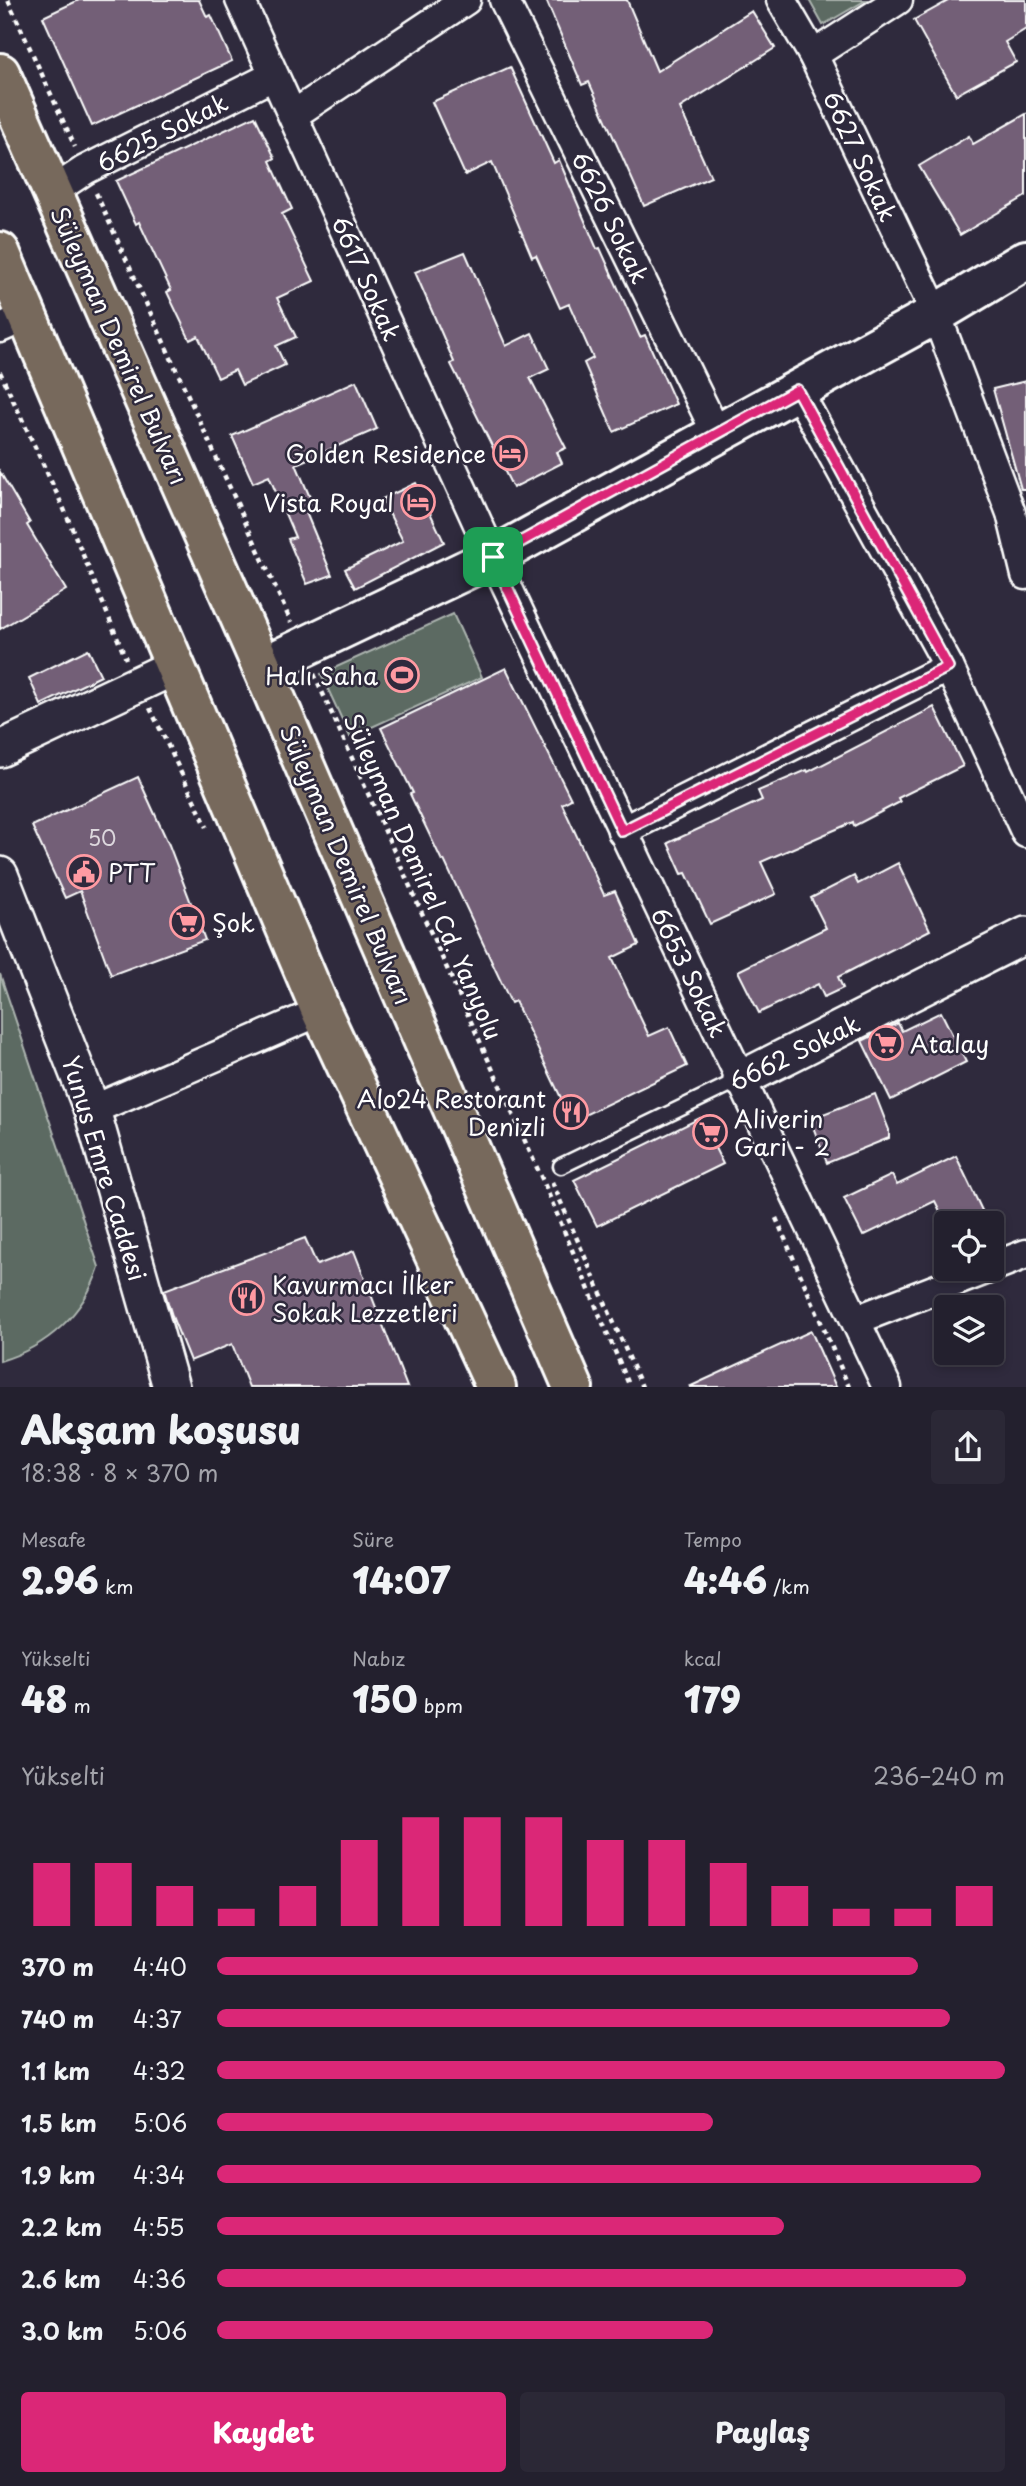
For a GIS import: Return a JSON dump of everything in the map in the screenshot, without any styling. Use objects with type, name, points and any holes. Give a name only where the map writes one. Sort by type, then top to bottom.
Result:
[{"type":"main road","name":"Süleyman Demirel Bulvarı","points":[[0,73],[262,667],[573,1387]]},
{"type":"main road","points":[[0,252],[14,322],[174,667],[321,1011],[496,1387]]},
{"type":"main road","points":[[262,667],[493,557],[936,314],[1026,260]]},
{"type":"main road","points":[[467,1323],[475,1387]]},
{"type":"street","name":"6617 Sokak","points":[[240,0],[493,557]]},
{"type":"street","points":[[293,115],[466,0]]},
{"type":"street","name":"6626 Sokak","points":[[504,0],[717,434]]},
{"type":"street","name":"6627 Sokak","points":[[781,0],[813,55],[936,314],[1018,511],[1026,575]]},
{"type":"street","points":[[813,55],[898,0]]},
{"type":"street","name":"6625 Sokak","points":[[52,192],[85,170],[273,76]]},
{"type":"street","points":[[797,390],[948,667],[1026,833]]},
{"type":"street","name":"6653 Sokak","points":[[493,557],[887,1387]]},
{"type":"street","points":[[0,749],[174,667]]},
{"type":"street","points":[[622,831],[948,667]]},
{"type":"street","name":"Yunus Emre Caddesi","points":[[0,875],[92,1110],[171,1387]]},
{"type":"street","name":"6662 Sokak","points":[[741,1079],[1026,935]]},
{"type":"street","points":[[92,1110],[321,1011]]},
{"type":"street","points":[[1004,1263],[1026,1254]]},
{"type":"street","points":[[856,1320],[956,1281]]},
{"type":"lane","name":"6662 Sokak","points":[[561,1166],[741,1079]]},
{"type":"path","name":"Süleyman Demirel Cd. Yanyolu","points":[[8,0],[543,1181],[630,1387]]},
{"type":"path","points":[[548,1173],[642,1387]]},
{"type":"path","points":[[774,1213],[849,1387]]},
{"type":"green space","points":[[809,0],[866,0],[823,25]]},
{"type":"green space","name":"Halı Saha","points":[[453,614],[482,677],[350,737],[321,674]]},
{"type":"green space","points":[[0,974],[99,1267],[84,1300],[61,1326],[33,1347],[0,1361]]},
{"type":"building","points":[[79,0],[199,0],[207,17],[211,15],[232,61],[92,126],[43,17]]},
{"type":"building","points":[[546,0],[627,0],[657,71],[752,11],[775,48],[680,108],[711,177],[644,206],[589,82],[582,85]]},
{"type":"building","points":[[950,0],[1026,0],[1026,29],[1005,42],[1016,62],[956,95],[914,20]]},
{"type":"building","points":[[510,67],[554,163],[559,160],[597,249],[600,248],[640,337],[645,335],[676,404],[614,432],[584,363],[593,358],[569,304],[560,308],[536,255],[532,257],[492,162],[465,175],[432,102]]},
{"type":"building","points":[[1026,114],[1026,196],[960,235],[919,166],[969,136],[973,144]]},
{"type":"building","points":[[255,116],[275,158],[270,161],[292,209],[282,214],[314,281],[277,298],[296,337],[276,346],[285,365],[242,385],[235,370],[218,378],[198,336],[190,340],[167,292],[171,290],[116,181]]},
{"type":"building","points":[[465,252],[506,346],[532,333],[549,369],[530,378],[566,448],[557,452],[562,463],[513,488],[451,364],[454,362],[415,272]]},
{"type":"building","points":[[356,381],[377,429],[296,464],[314,507],[305,510],[332,575],[307,584],[288,539],[295,537],[269,476],[253,483],[232,436]]},
{"type":"building","points":[[1026,381],[1026,489],[1021,489],[993,389]]},
{"type":"building","points":[[0,472],[30,523],[27,525],[66,590],[0,629]]},
{"type":"building","points":[[416,483],[444,542],[355,588],[345,569],[403,541],[382,499]]},
{"type":"building","points":[[88,649],[101,676],[41,705],[29,678]]},
{"type":"building","points":[[506,668],[571,799],[562,804],[604,895],[615,891],[639,945],[612,958],[649,1036],[669,1027],[687,1066],[572,1121],[515,1001],[511,1003],[381,728]]},
{"type":"building","points":[[934,707],[963,766],[898,798],[900,802],[854,826],[853,822],[761,862],[776,894],[710,924],[686,873],[682,874],[668,843],[762,800],[758,791],[807,770],[808,772]]},
{"type":"building","points":[[138,777],[169,845],[205,940],[111,975],[80,891],[65,898],[32,826]]},
{"type":"building","points":[[898,863],[930,930],[838,977],[843,988],[824,997],[818,984],[759,1013],[738,971],[826,928],[811,898],[854,876],[858,884]]},
{"type":"building","points":[[941,1012],[966,1062],[891,1100],[862,1041],[898,1023],[902,1031]]},
{"type":"building","points":[[875,1094],[889,1130],[889,1138],[827,1163],[810,1119]]},
{"type":"building","points":[[700,1118],[723,1164],[597,1226],[574,1180]]},
{"type":"building","points":[[956,1156],[982,1211],[940,1211],[935,1201],[863,1236],[844,1198],[892,1175],[897,1185]]},
{"type":"building","points":[[305,1238],[317,1265],[354,1251],[407,1387],[249,1387],[232,1344],[190,1361],[164,1290]]},
{"type":"building","points":[[811,1331],[836,1387],[689,1387]]},
{"type":"place","name":"Golden Residence","points":[[510,453]]},
{"type":"place","name":"Vista Royal","points":[[418,502]]},
{"type":"place","name":"Halı Saha","points":[[402,675]]},
{"type":"place","name":"PTT","points":[[84,872]]},
{"type":"place","name":"Şok","points":[[187,922]]},
{"type":"place","name":"Atalay","points":[[886,1043]]},
{"type":"place","name":"Alo24 Restorant Denizli","points":[[571,1112]]},
{"type":"place","name":"Aliverin Gari - 2","points":[[710,1132]]},
{"type":"place","name":"Kavurmacı İlker Sokak Lezzetleri","points":[[247,1298]]},
{"type":"route","points":[[797,390],[948,667],[622,831],[493,557],[797,390]]}]
